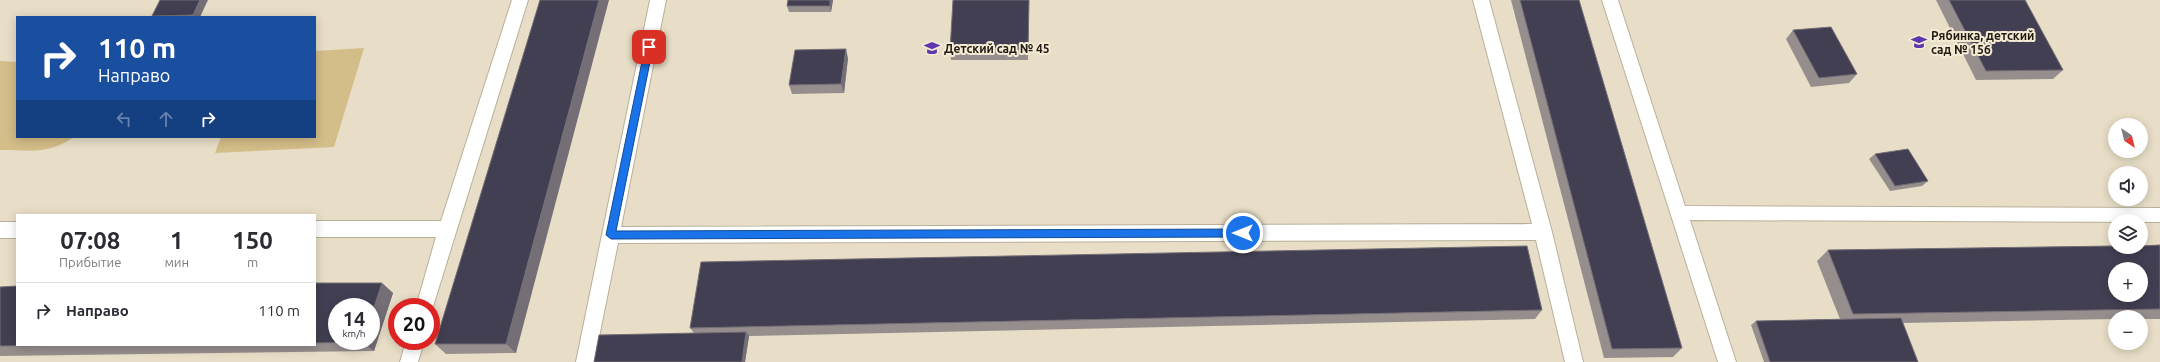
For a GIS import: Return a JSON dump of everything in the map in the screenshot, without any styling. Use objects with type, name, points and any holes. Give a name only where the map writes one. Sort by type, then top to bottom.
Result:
[{"type":"lane","points":[[428,298],[447,229],[520,0]]},
{"type":"lane","points":[[585,362],[658,0]]},
{"type":"lane","points":[[1481,0],[1543,232],[1574,362]]},
{"type":"lane","points":[[1610,0],[1728,362]]},
{"type":"lane","points":[[1679,213],[2160,215]]},
{"type":"lane","points":[[316,229],[447,229]]},
{"type":"lane","points":[[0,230],[16,230]]},
{"type":"lane","points":[[611,235],[1543,232]]},
{"type":"lane","points":[[409,362],[412,350]]},
{"type":"shaded area","points":[[364,48],[334,147],[215,153],[221,138],[316,138],[316,51]]},
{"type":"shaded area","points":[[0,61],[16,62],[16,138],[72,138],[55,147],[47,149],[30,151],[0,150]]},
{"type":"building","points":[[160,0],[200,0],[193,15],[152,16]]},
{"type":"building","points":[[540,0],[599,0],[506,344],[440,344],[440,328]]},
{"type":"building","points":[[788,0],[830,0],[830,6],[787,6]]},
{"type":"building","points":[[953,0],[1029,0],[1028,50],[950,51]]},
{"type":"building","points":[[1520,0],[1579,0],[1682,348],[1612,349]]},
{"type":"building","points":[[1949,0],[2025,0],[2063,70],[1986,71]]},
{"type":"building","points":[[1831,27],[1857,74],[1819,78],[1793,30]]},
{"type":"building","points":[[846,49],[841,84],[789,85],[795,50]]},
{"type":"building","points":[[1908,149],[1928,181],[1895,186],[1875,154]]},
{"type":"building","points":[[2160,245],[2160,309],[1853,314],[1828,250],[2108,246],[2108,254],[2148,254],[2148,246]]},
{"type":"building","points":[[1527,246],[1542,310],[690,328],[701,262]]},
{"type":"building","points":[[316,283],[382,283],[377,298],[328,298],[328,343],[316,343]]},
{"type":"building","points":[[16,286],[16,346],[0,346],[0,287]]},
{"type":"building","points":[[1901,318],[1918,362],[1770,362],[1756,321]]},
{"type":"building","points":[[746,332],[742,362],[594,362],[599,335]]},
{"type":"place","name":"Рябинка, детский сад № 156","points":[[1919,42]]},
{"type":"place","name":"Детский сад № 45","points":[[932,48]]},
{"type":"route","points":[[649,47],[611,235],[1243,233]]}]
